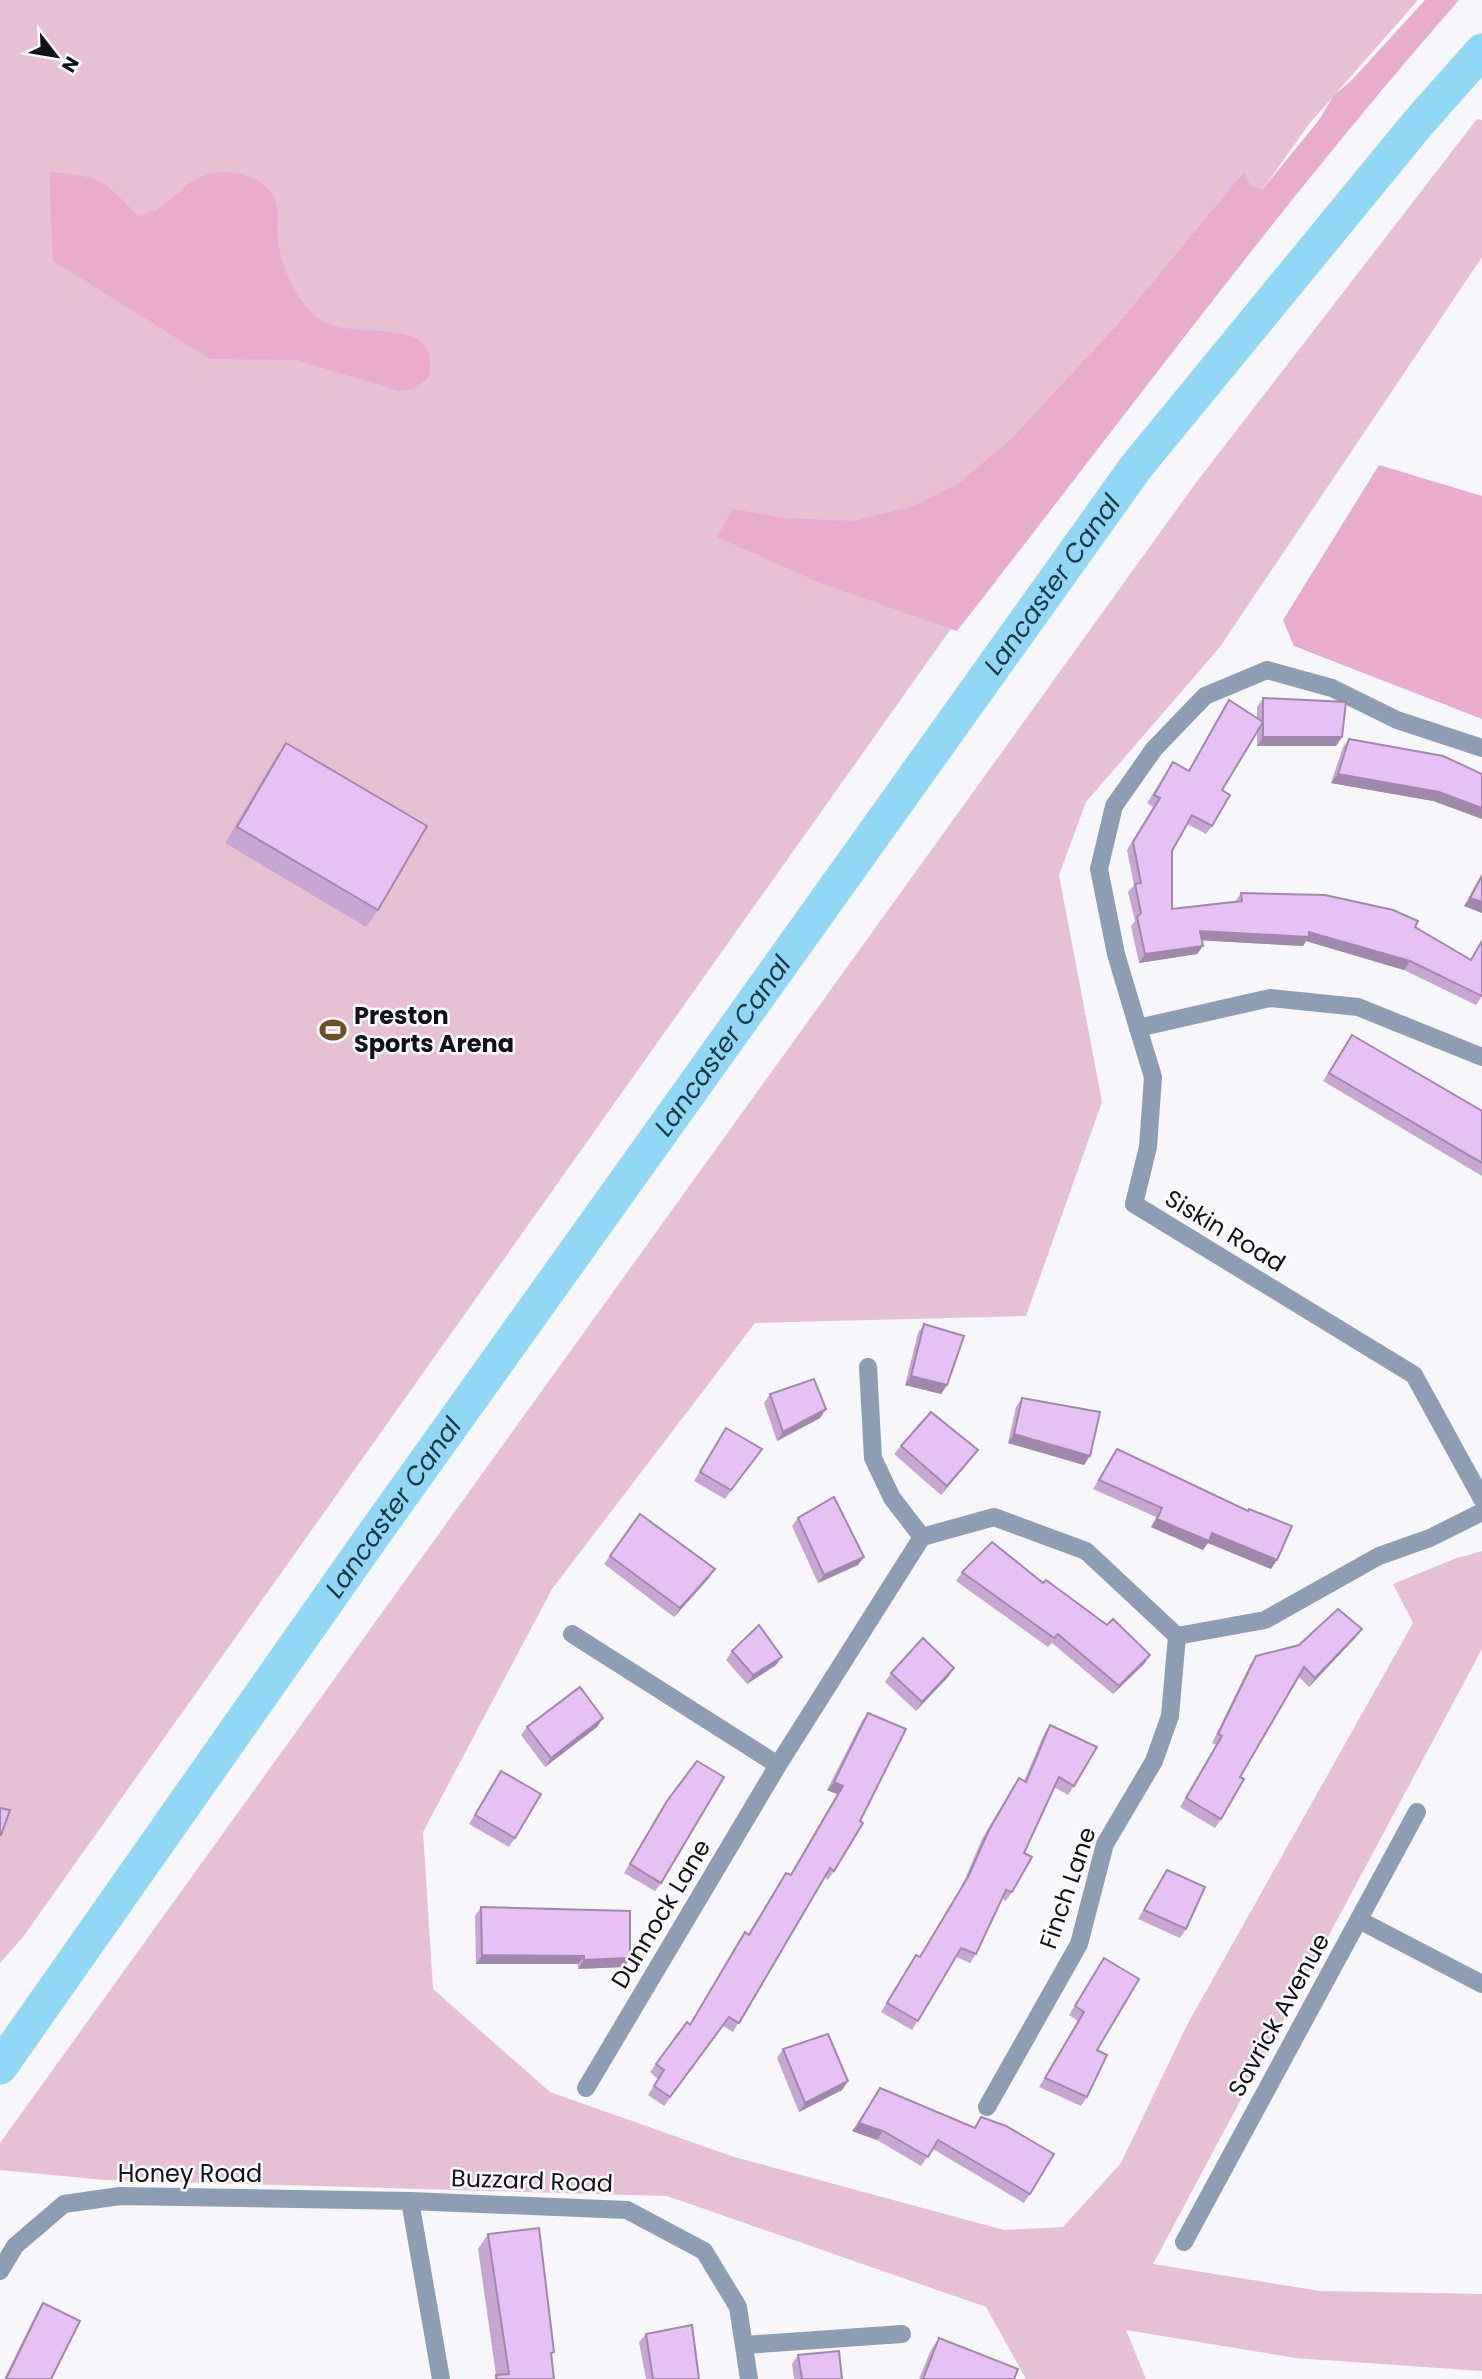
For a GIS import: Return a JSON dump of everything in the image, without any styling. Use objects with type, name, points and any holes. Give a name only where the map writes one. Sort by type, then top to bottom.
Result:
[{"type":"street","points":[[1480,1051],[1358,1007],[1270,998],[1138,1028],[1116,954],[1099,869],[1114,806],[1154,749],[1205,696],[1267,670],[1332,688],[1397,720],[1482,748]]},
{"type":"street","name":"Siskin Road","points":[[1138,1028],[1153,1077],[1148,1147],[1134,1204],[1414,1375],[1482,1499]]},
{"type":"street","points":[[868,1367],[873,1458],[892,1498],[922,1537],[994,1517],[1086,1551],[1177,1636],[1265,1620],[1379,1556],[1430,1538],[1482,1512]]},
{"type":"street","name":"Dunnock Lane","points":[[586,2088],[778,1765],[922,1537]]},
{"type":"street","points":[[572,1634],[778,1765]]},
{"type":"street","name":"Finch Lane","points":[[987,2107],[1080,1944],[1105,1844],[1154,1761],[1170,1716],[1177,1636]]},
{"type":"street","name":"Savrick Avenue","points":[[1184,2242],[1417,1812]]},
{"type":"street","points":[[1359,1920],[1482,1984]]},
{"type":"street","name":"Honey Road","points":[[0,2271],[15,2246],[64,2204],[120,2196],[410,2201]]},
{"type":"street","points":[[410,2201],[441,2379]]},
{"type":"street","name":"Buzzard Road","points":[[410,2201],[627,2210],[704,2251],[738,2307],[749,2379]]},
{"type":"street","points":[[744,2345],[902,2333]]},
{"type":"shaded area","name":"Preston Sports Arena","points":[[0,0],[1418,0],[1309,124],[23,1937],[0,1963]]},
{"type":"shaded area","points":[[1425,0],[1459,0],[1393,76],[1266,233],[957,631],[823,584],[717,537],[733,509],[786,518],[852,521],[914,506],[958,484],[1011,439],[1118,324],[1244,172],[1250,185],[1262,190],[1319,120],[1334,95],[1352,80]]},
{"type":"shaded area","points":[[1477,119],[1482,120],[1482,257],[1220,647],[1086,802],[1059,875],[1102,1102],[1026,1316],[755,1323],[552,1589],[423,1832],[433,1989],[550,2092],[734,2157],[1004,2230],[1063,2227],[1121,2163],[1187,2025],[1413,1623],[1393,1584],[1454,1559],[1482,1551],[1482,1649],[1153,2264],[1320,2291],[1482,2294],[1482,2371],[1296,2358],[1126,2330],[1146,2379],[1026,2379],[986,2307],[667,2196],[105,2180],[0,2170],[0,2143],[1195,484]]},
{"type":"shaded area","points":[[49,172],[91,178],[100,182],[138,216],[160,208],[205,175],[224,172],[255,179],[270,191],[275,200],[281,256],[290,281],[303,303],[321,320],[336,326],[411,336],[423,344],[430,357],[428,378],[416,388],[400,391],[296,360],[210,359],[53,261]]},
{"type":"shaded area","points":[[1379,465],[1482,496],[1482,719],[1294,646],[1283,620]]},
{"type":"building","points":[[1263,698],[1346,702],[1342,737],[1263,737]]},
{"type":"building","points":[[1229,700],[1263,722],[1222,790],[1230,795],[1212,826],[1192,815],[1172,851],[1172,909],[1242,901],[1241,893],[1325,895],[1393,910],[1418,921],[1415,927],[1471,960],[1482,941],[1482,996],[1410,961],[1309,932],[1309,937],[1200,931],[1203,946],[1145,954],[1137,917],[1141,913],[1135,884],[1141,883],[1133,842],[1160,798],[1154,795],[1173,762],[1189,771]]},
{"type":"building","points":[[1349,739],[1443,756],[1482,774],[1482,808],[1439,792],[1338,774]]},
{"type":"building","points":[[286,743],[427,826],[378,910],[237,827]]},
{"type":"building","points":[[1482,876],[1482,902],[1470,898]]},
{"type":"building","points":[[1352,1035],[1482,1111],[1482,1163],[1329,1073]]},
{"type":"building","points":[[924,1324],[964,1336],[947,1385],[911,1376]]},
{"type":"building","points":[[814,1379],[826,1409],[783,1432],[770,1394]]},
{"type":"building","points":[[1022,1398],[1100,1412],[1090,1456],[1014,1434]]},
{"type":"building","points":[[931,1412],[978,1450],[947,1486],[901,1446]]},
{"type":"building","points":[[726,1428],[762,1449],[731,1490],[700,1472]]},
{"type":"building","points":[[1117,1449],[1248,1511],[1249,1509],[1292,1526],[1277,1560],[1212,1533],[1209,1541],[1157,1519],[1162,1508],[1099,1480]]},
{"type":"building","points":[[834,1497],[864,1557],[824,1575],[798,1518]]},
{"type":"building","points":[[640,1514],[715,1569],[680,1608],[610,1556]]},
{"type":"building","points":[[992,1542],[1043,1583],[1046,1580],[1107,1625],[1113,1619],[1150,1655],[1119,1686],[1058,1634],[1054,1638],[962,1572]]},
{"type":"building","points":[[1338,1609],[1362,1629],[1315,1678],[1304,1667],[1240,1777],[1244,1779],[1221,1819],[1186,1798],[1222,1736],[1218,1734],[1256,1656],[1299,1645]]},
{"type":"building","points":[[759,1625],[782,1657],[753,1675],[732,1651]]},
{"type":"building","points":[[923,1638],[954,1668],[922,1702],[891,1673]]},
{"type":"building","points":[[580,1687],[603,1718],[551,1758],[527,1727]]},
{"type":"building","points":[[868,1713],[906,1729],[860,1821],[863,1823],[834,1871],[830,1868],[739,2023],[729,2017],[670,2097],[654,2086],[664,2070],[656,2064],[687,2022],[690,2025],[745,1932],[749,1935],[786,1873],[791,1875],[843,1786],[834,1782]]},
{"type":"building","points":[[1050,1725],[1097,1747],[1074,1786],[1059,1777],[1024,1853],[1032,1857],[1012,1892],[1006,1890],[976,1954],[961,1948],[918,2021],[887,2003],[916,1955],[920,1957],[968,1877],[989,1830],[1019,1778],[1026,1782]]},
{"type":"building","points":[[697,1761],[724,1777],[661,1883],[630,1864],[667,1801]]},
{"type":"building","points":[[501,1771],[541,1794],[515,1838],[475,1815]]},
{"type":"building","points":[[0,1808],[10,1810],[1,1835],[0,1835]]},
{"type":"building","points":[[1167,1870],[1205,1887],[1186,1929],[1144,1910]]},
{"type":"building","points":[[481,1907],[630,1911],[630,1958],[584,1960],[584,1956],[482,1955]]},
{"type":"building","points":[[1104,1958],[1139,1979],[1097,2050],[1107,2055],[1087,2097],[1045,2078],[1084,2012],[1075,2006]]},
{"type":"building","points":[[828,2034],[848,2081],[805,2103],[783,2049]]},
{"type":"building","points":[[880,2088],[975,2128],[981,2117],[1006,2126],[1054,2154],[1030,2194],[938,2140],[928,2157],[883,2131],[859,2123]]},
{"type":"building","points":[[539,2228],[554,2352],[551,2353],[554,2379],[497,2379],[496,2375],[509,2374],[488,2234]]},
{"type":"building","points":[[43,2303],[80,2321],[51,2379],[6,2379]]},
{"type":"building","points":[[692,2325],[699,2379],[653,2379],[646,2334]]},
{"type":"building","points":[[939,2338],[1018,2369],[1014,2379],[923,2379]]},
{"type":"building","points":[[839,2351],[842,2379],[802,2379],[798,2355]]},
{"type":"waterway","name":"Lancaster Canal","points":[[0,2067],[374,1534],[1136,467],[1419,122],[1482,51]]},
{"type":"place","name":"Preston Sports Arena","points":[[333,1030]]}]
